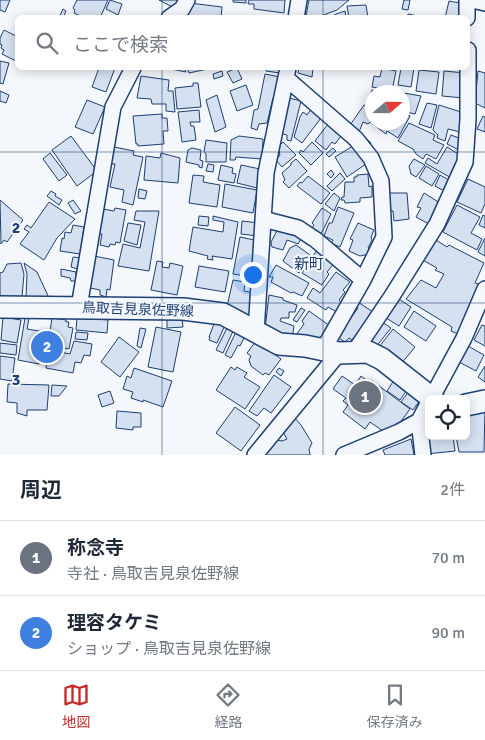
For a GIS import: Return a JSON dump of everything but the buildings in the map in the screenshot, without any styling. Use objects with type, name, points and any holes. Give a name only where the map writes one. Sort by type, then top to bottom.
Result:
[{"type":"main road","name":"鳥取吉見泉佐野線","points":[[0,307],[183,309],[222,314],[279,344],[339,351],[368,352],[382,359],[426,395]]},
{"type":"main road","points":[[470,404],[485,401]]},
{"type":"street","points":[[173,15],[182,9],[187,0]]},
{"type":"street","points":[[296,15],[299,0]]},
{"type":"street","points":[[467,0],[467,15]]},
{"type":"street","points":[[473,0],[485,3]]},
{"type":"street","points":[[78,307],[113,107],[132,70]]},
{"type":"street","points":[[255,455],[339,351],[392,296],[437,224],[465,162],[468,119],[468,70]]},
{"type":"street","points":[[287,73],[356,139],[371,158],[381,181],[384,237],[363,280],[339,351]]},
{"type":"street","points":[[256,332],[266,173],[287,73]]},
{"type":"street","points":[[263,219],[298,228],[316,240],[363,280]]},
{"type":"street","points":[[433,395],[464,338],[485,289]]},
{"type":"street","points":[[344,455],[399,432],[418,421],[425,409]]},
{"type":"street","points":[[418,421],[423,455]]},
{"type":"place","name":"理容タケミ","points":[[47,347]]},
{"type":"place","name":"称念寺","points":[[365,397]]},
{"type":"district","name":"新町","points":[[309,264]]}]
